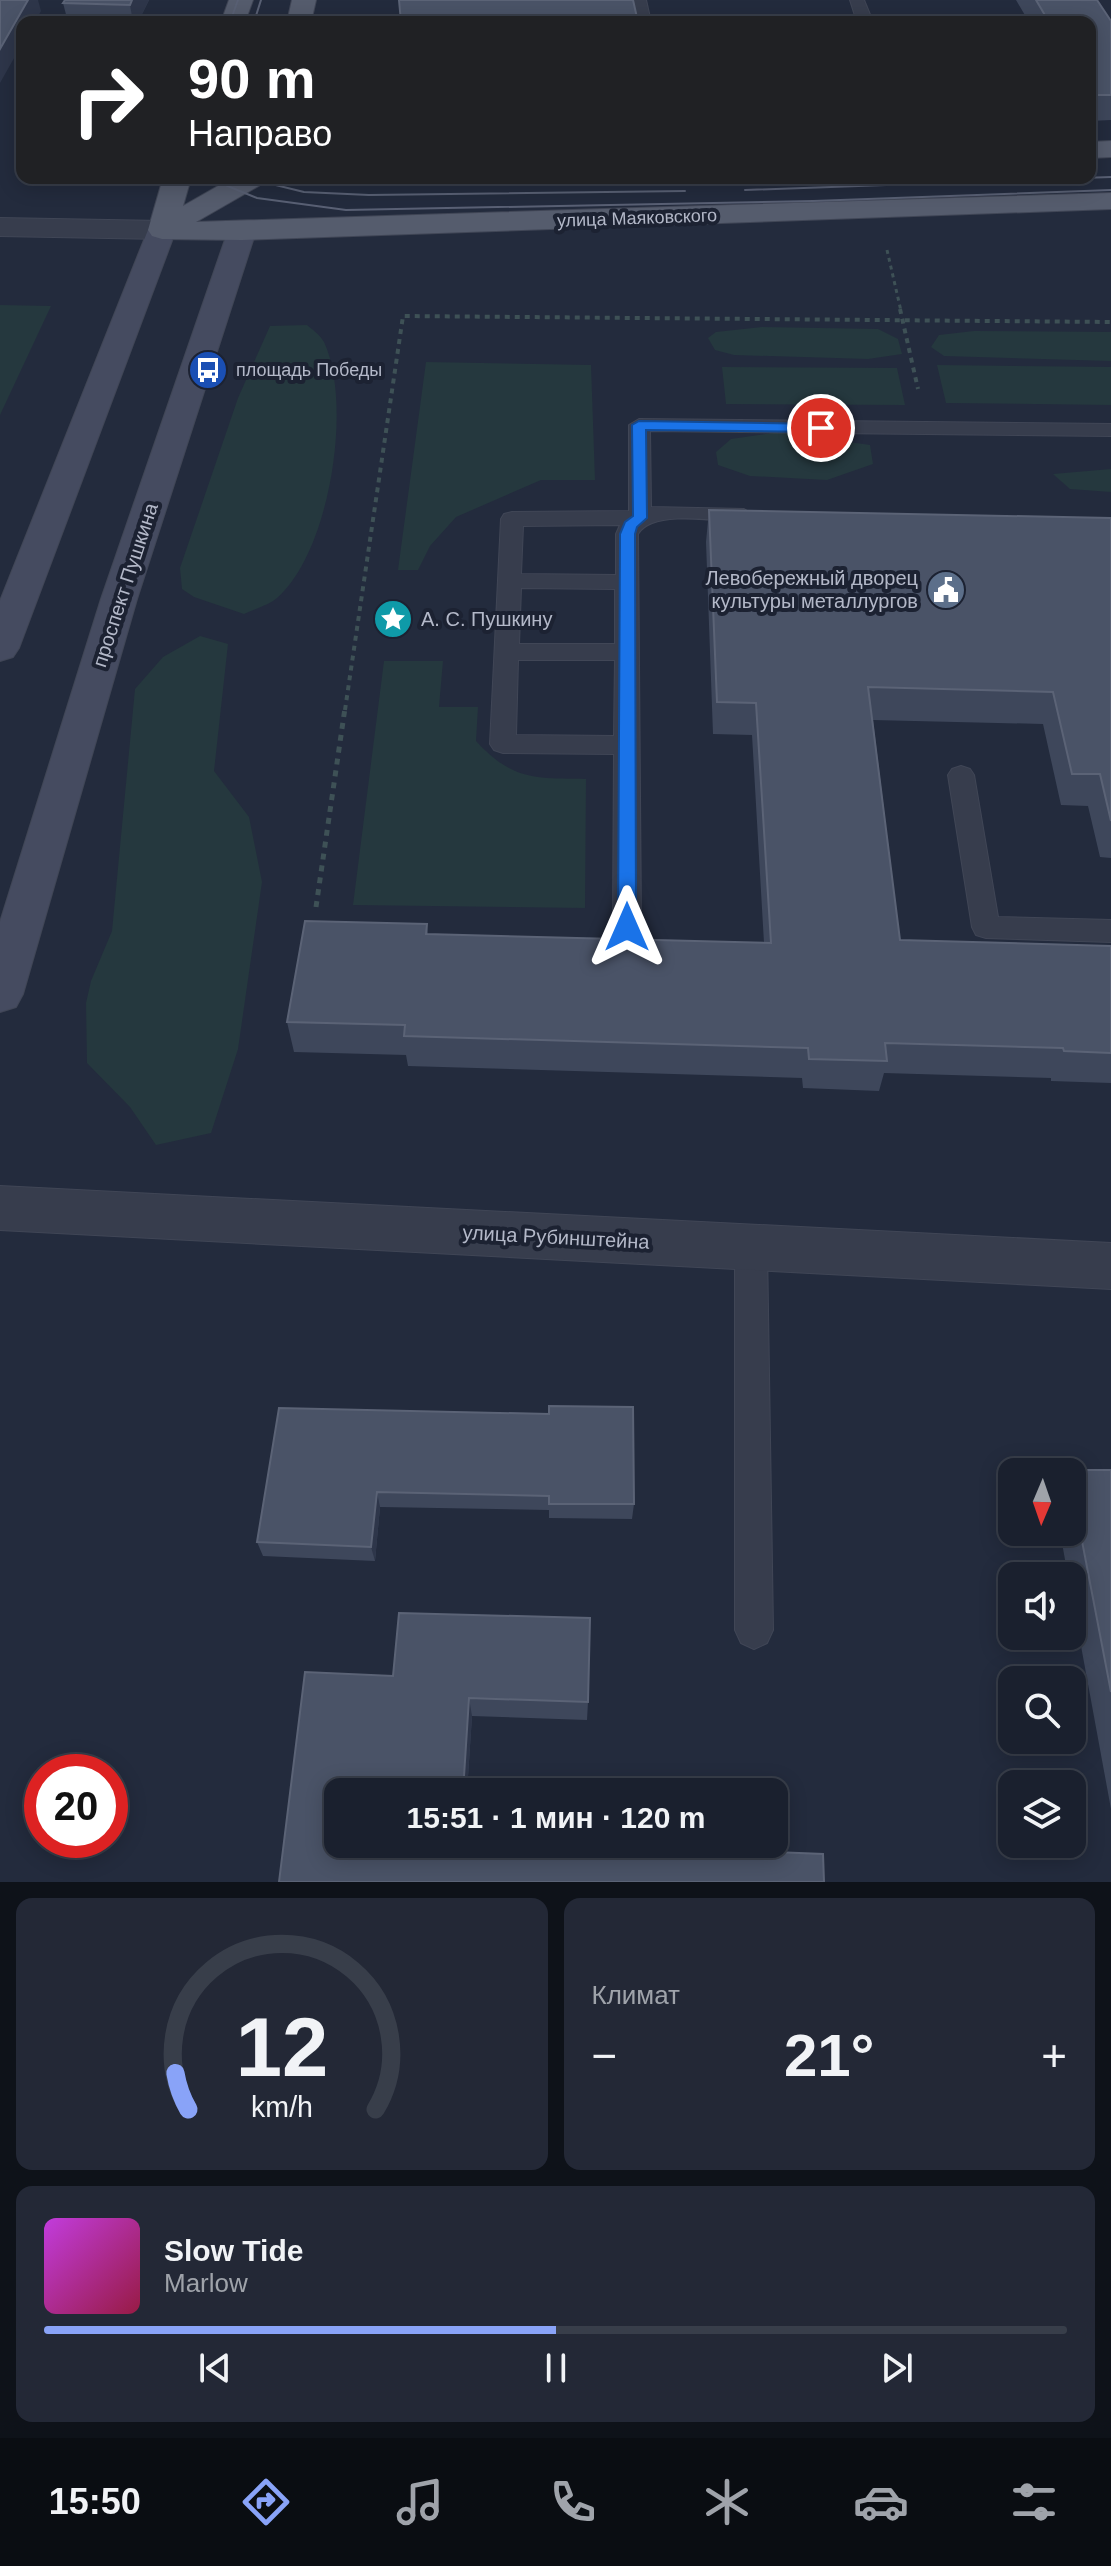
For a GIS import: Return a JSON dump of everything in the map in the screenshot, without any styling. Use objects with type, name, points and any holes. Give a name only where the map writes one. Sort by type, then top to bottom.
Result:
[{"type":"main road","points":[[0,648],[162,230],[175,184]]},
{"type":"main road","points":[[162,230],[244,184]]},
{"type":"main road","name":"проспект Пушкина","points":[[0,994],[119,599],[242,231],[254,184]]},
{"type":"main road","name":"улица Маяковского","points":[[162,230],[242,231],[1111,201]]},
{"type":"street","name":"улица Маяковского","points":[[0,227],[162,230]]},
{"type":"street","name":"улица Рубинштейна","points":[[0,1208],[1111,1266]]},
{"type":"lane","points":[[640,518],[639,425],[1111,430]]},
{"type":"lane","points":[[627,745],[503,744],[512,519],[640,518],[668,512],[763,517]]},
{"type":"lane","points":[[627,927],[627,534],[631,525],[640,518]]},
{"type":"lane","points":[[509,581],[627,582]]},
{"type":"lane","points":[[507,652],[628,652]]},
{"type":"lane","points":[[961,775],[986,927],[1111,931]]},
{"type":"lane","points":[[751,1247],[754,1630]]},
{"type":"path","points":[[886,244],[926,429]]},
{"type":"path","points":[[316,907],[403,316],[1111,322]]},
{"type":"shaded area","points":[[0,305],[51,306],[0,415]]},
{"type":"shaded area","points":[[307,325],[324,342],[332,369],[336,402],[336,438],[323,513],[311,547],[295,576],[277,598],[244,614],[194,597],[182,589],[180,568],[238,398],[270,326]]},
{"type":"shaded area","points":[[762,327],[878,329],[898,339],[902,354],[868,359],[734,355],[715,350],[708,338],[716,332]]},
{"type":"shaded area","points":[[974,331],[1111,332],[1111,361],[944,356],[931,347],[939,335]]},
{"type":"shaded area","points":[[426,362],[591,365],[595,480],[541,480],[456,517],[430,546],[418,570],[398,570]]},
{"type":"shaded area","points":[[937,365],[1111,367],[1111,405],[946,403]]},
{"type":"shaded area","points":[[722,367],[897,368],[905,405],[726,404]]},
{"type":"shaded area","points":[[780,432],[870,445],[873,464],[827,480],[750,476],[718,465],[716,452],[731,439]]},
{"type":"shaded area","points":[[1111,469],[1111,492],[1070,489],[1053,474]]},
{"type":"shaded area","points":[[200,636],[228,644],[214,771],[249,817],[262,882],[238,1049],[211,1133],[156,1145],[130,1107],[87,1063],[86,1003],[91,981],[112,931],[135,689],[163,657]]},
{"type":"shaded area","points":[[384,661],[443,661],[439,707],[478,707],[476,741],[489,754],[526,775],[586,779],[585,908],[353,905]]},
{"type":"building","points":[[0,0],[28,0],[16,16],[0,49]]},
{"type":"building","points":[[65,0],[132,0],[130,5],[63,3]]},
{"type":"building","points":[[399,0],[633,0],[637,16],[400,16]]},
{"type":"building","points":[[1036,0],[1097,0],[1111,21],[1111,95],[1096,95],[1096,16],[1045,16]]},
{"type":"building","points":[[709,510],[1111,518],[1111,821],[1100,774],[1072,774],[1053,692],[868,687],[900,940],[1111,946],[1111,1053],[1064,1051],[1063,1048],[885,1043],[887,1061],[809,1059],[808,1048],[404,1036],[405,1025],[287,1022],[305,921],[427,924],[426,934],[771,943],[756,703],[717,702]]},
{"type":"building","points":[[549,1406],[633,1407],[634,1504],[549,1504],[549,1496],[377,1492],[371,1547],[257,1542],[279,1408],[549,1414]]},
{"type":"building","points":[[1086,1470],[1111,1470],[1111,1692],[1083,1546],[1086,1546]]},
{"type":"building","points":[[399,1613],[590,1618],[588,1702],[469,1698],[464,1778],[324,1778],[324,1858],[788,1858],[788,1853],[823,1854],[824,1882],[279,1882],[305,1672],[393,1676]]},
{"type":"tram line","points":[[232,16],[238,0]]},
{"type":"tram line","points":[[256,16],[261,0]]},
{"type":"tram line","points":[[1096,178],[1111,177]]},
{"type":"tram line","points":[[223,184],[257,198],[346,210],[813,201],[1111,190]]},
{"type":"tram line","points":[[271,184],[304,192],[369,195],[685,191]]},
{"type":"tram line","points":[[745,190],[914,184]]},
{"type":"place","name":"площадь Победы","points":[[208,370]]},
{"type":"place","name":"Левобережный дворец культуры металлургов","points":[[946,590]]},
{"type":"place","name":"А. С. Пушкину","points":[[393,619]]},
{"type":"route","points":[[627,927],[627,534],[631,525],[640,518],[639,425],[821,428]]}]
